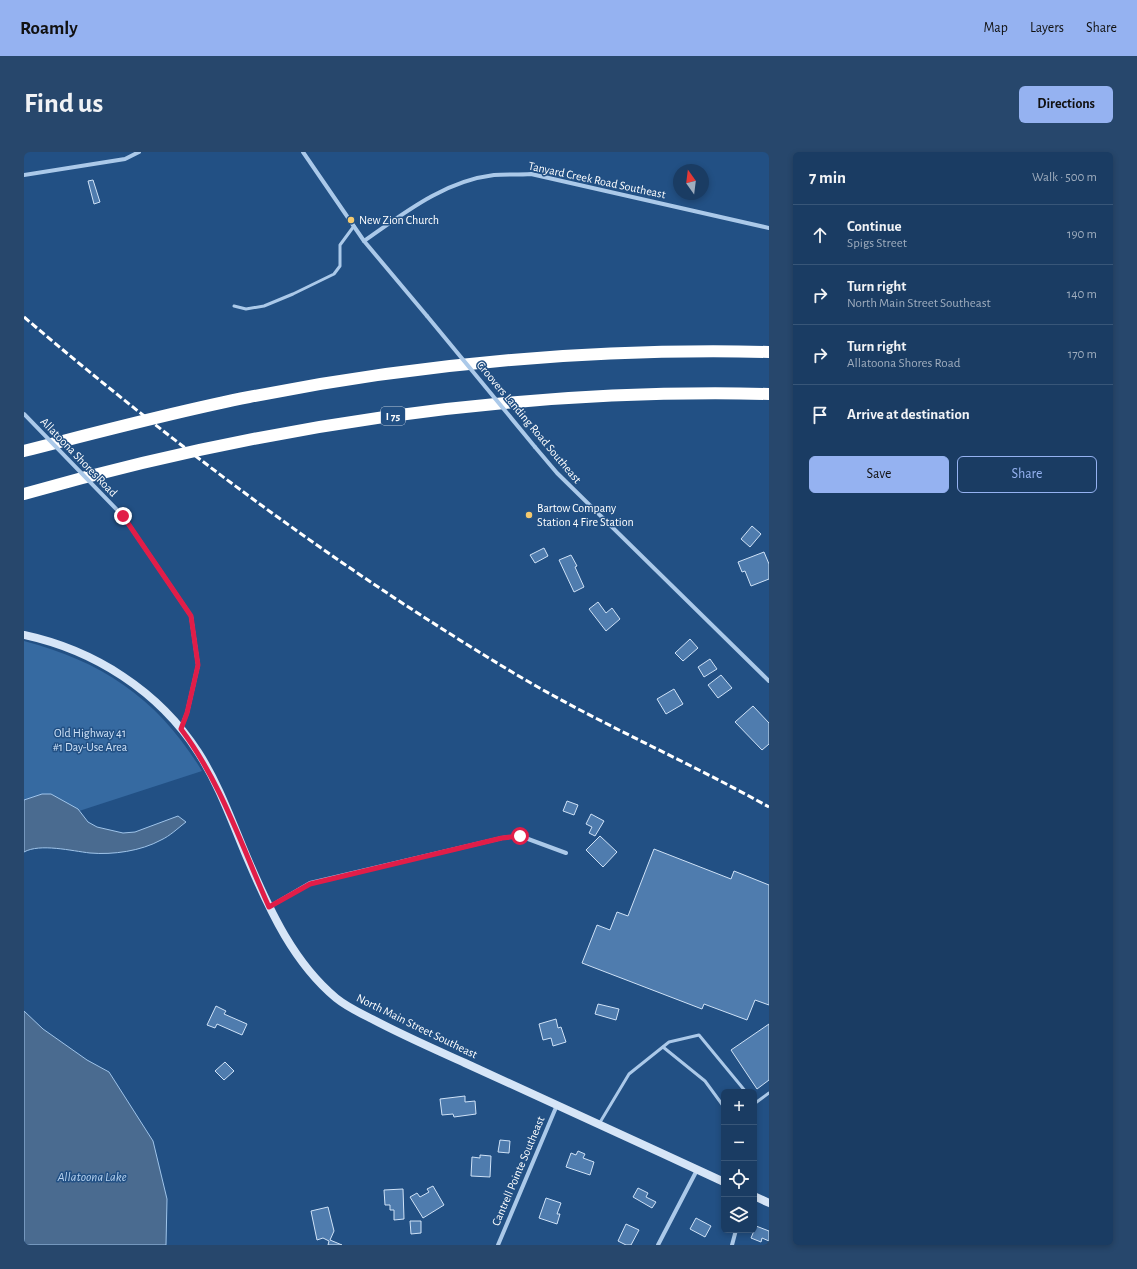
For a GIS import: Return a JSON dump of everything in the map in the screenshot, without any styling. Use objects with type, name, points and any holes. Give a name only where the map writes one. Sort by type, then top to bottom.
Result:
[{"type":"highway","points":[[24,451],[241,398],[388,374],[476,363],[599,354],[769,352]]},
{"type":"highway","name":"I 75","points":[[24,494],[182,454],[307,429],[442,409],[510,402],[602,396],[697,393],[769,394]]},
{"type":"street","points":[[24,175],[125,159],[139,152]]},
{"type":"street","name":"Groovers Landing Road Southeast","points":[[303,152],[364,241],[557,473],[769,681]]},
{"type":"street","name":"Tanyard Creek Road Southeast","points":[[364,241],[424,199],[460,183],[493,175],[531,174],[769,228]]},
{"type":"street","name":"Allatoona Shores Road","points":[[24,414],[123,516],[191,616],[198,665],[187,713],[181,729]]},
{"type":"street","name":"North Main Street Southeast","points":[[24,635],[63,646],[103,664],[148,695],[181,729],[197,751],[219,791],[269,907],[285,937],[298,955],[334,996],[345,1005],[395,1031],[721,1181]]},
{"type":"street","points":[[269,907],[310,884],[502,838],[520,836],[566,853]]},
{"type":"street","name":"Cantrell Pointe Southeast","points":[[498,1245],[557,1105]]},
{"type":"street","points":[[658,1245],[697,1170]]},
{"type":"street","points":[[756,1197],[769,1203]]},
{"type":"street","points":[[732,1245],[735,1233]]},
{"type":"lane","points":[[234,306],[246,309],[264,306],[334,274],[340,266],[340,245],[354,226]]},
{"type":"lane","points":[[600,1124],[629,1074],[669,1042],[699,1035],[744,1089]]},
{"type":"lane","points":[[663,1047],[705,1081],[721,1103]]},
{"type":"lane","points":[[757,1101],[769,1093]]},
{"type":"green space","name":"Old Highway 41 #1 Day-Use Area","points":[[24,641],[80,660],[127,687],[148,704],[167,724],[185,746],[202,771],[36,825],[24,834]]},
{"type":"water","points":[[42,794],[51,794],[78,809],[88,822],[97,827],[123,833],[135,832],[178,816],[186,822],[171,834],[153,844],[117,853],[90,853],[47,848],[31,849],[24,852],[24,800]]},
{"type":"water","name":"Allatoona Lake","points":[[24,1011],[43,1029],[87,1060],[109,1072],[153,1141],[167,1199],[166,1245],[24,1245]]},
{"type":"building","points":[[93,180],[100,202],[94,204],[88,181]]},
{"type":"building","points":[[752,526],[761,534],[750,547],[741,539]]},
{"type":"building","points":[[544,548],[548,556],[535,563],[530,555]]},
{"type":"building","points":[[764,552],[769,564],[769,579],[751,586],[745,571],[742,572],[738,562]]},
{"type":"building","points":[[571,555],[577,566],[575,567],[584,587],[574,592],[559,560]]},
{"type":"building","points":[[598,602],[606,613],[612,608],[620,619],[606,631],[589,609]]},
{"type":"building","points":[[690,639],[698,648],[683,661],[675,653]]},
{"type":"building","points":[[710,659],[717,669],[704,677],[698,667]]},
{"type":"building","points":[[721,675],[732,688],[718,698],[708,685]]},
{"type":"building","points":[[674,689],[683,704],[666,714],[657,699]]},
{"type":"building","points":[[753,706],[769,723],[769,744],[762,750],[735,722]]},
{"type":"building","points":[[567,801],[578,805],[574,815],[563,811]]},
{"type":"building","points":[[591,814],[604,821],[595,836],[589,833],[592,827],[586,824]]},
{"type":"building","points":[[600,836],[617,852],[603,867],[586,850]]},
{"type":"building","points":[[654,849],[731,879],[734,871],[769,885],[769,1005],[755,1000],[747,1020],[704,1004],[702,1009],[582,963],[597,925],[610,930],[617,912],[628,916]]},
{"type":"building","points":[[598,1004],[619,1009],[616,1020],[595,1014]]},
{"type":"building","points":[[216,1006],[226,1011],[224,1014],[247,1024],[242,1035],[217,1024],[215,1028],[207,1025]]},
{"type":"building","points":[[556,1019],[558,1028],[561,1027],[566,1042],[553,1046],[551,1038],[543,1040],[539,1024]]},
{"type":"building","points":[[769,1024],[769,1080],[757,1089],[731,1050]]},
{"type":"building","points":[[225,1062],[234,1071],[224,1080],[215,1071]]},
{"type":"building","points":[[465,1096],[465,1102],[475,1101],[476,1114],[454,1117],[453,1114],[442,1115],[440,1099]]},
{"type":"building","points":[[500,1140],[510,1141],[509,1153],[498,1152]]},
{"type":"building","points":[[578,1151],[585,1154],[583,1158],[594,1162],[590,1175],[566,1167],[571,1153],[576,1155]]},
{"type":"building","points":[[480,1155],[491,1156],[490,1177],[471,1176],[472,1157],[480,1158]]},
{"type":"building","points":[[433,1186],[444,1205],[423,1218],[410,1197],[417,1193],[420,1197],[429,1192],[427,1189]]},
{"type":"building","points":[[638,1188],[648,1193],[646,1197],[656,1202],[652,1208],[633,1197]]},
{"type":"building","points":[[403,1189],[404,1219],[394,1220],[394,1210],[390,1210],[390,1205],[385,1205],[384,1190]]},
{"type":"building","points":[[546,1198],[561,1203],[557,1214],[560,1214],[557,1224],[539,1218]]},
{"type":"building","points":[[328,1207],[334,1231],[330,1240],[342,1245],[328,1245],[329,1241],[323,1238],[317,1240],[311,1211]]},
{"type":"building","points":[[696,1218],[711,1226],[705,1237],[690,1229]]},
{"type":"building","points":[[410,1221],[421,1221],[421,1233],[411,1234]]},
{"type":"building","points":[[626,1224],[639,1230],[631,1245],[626,1245],[618,1241]]},
{"type":"building","points":[[757,1226],[769,1231],[769,1241],[762,1238],[761,1242],[751,1238],[753,1233],[757,1233]]},
{"type":"railway","points":[[24,317],[139,412],[258,503],[381,589],[443,630],[539,688],[704,772],[769,807]]},
{"type":"place","name":"New Zion Church","points":[[351,220]]},
{"type":"place","name":"Bartow Company Station 4 Fire Station","points":[[529,515]]},
{"type":"route","points":[[123,516],[191,616],[198,665],[187,713],[181,729],[209,770],[269,907],[310,884],[502,838],[520,836]]}]
